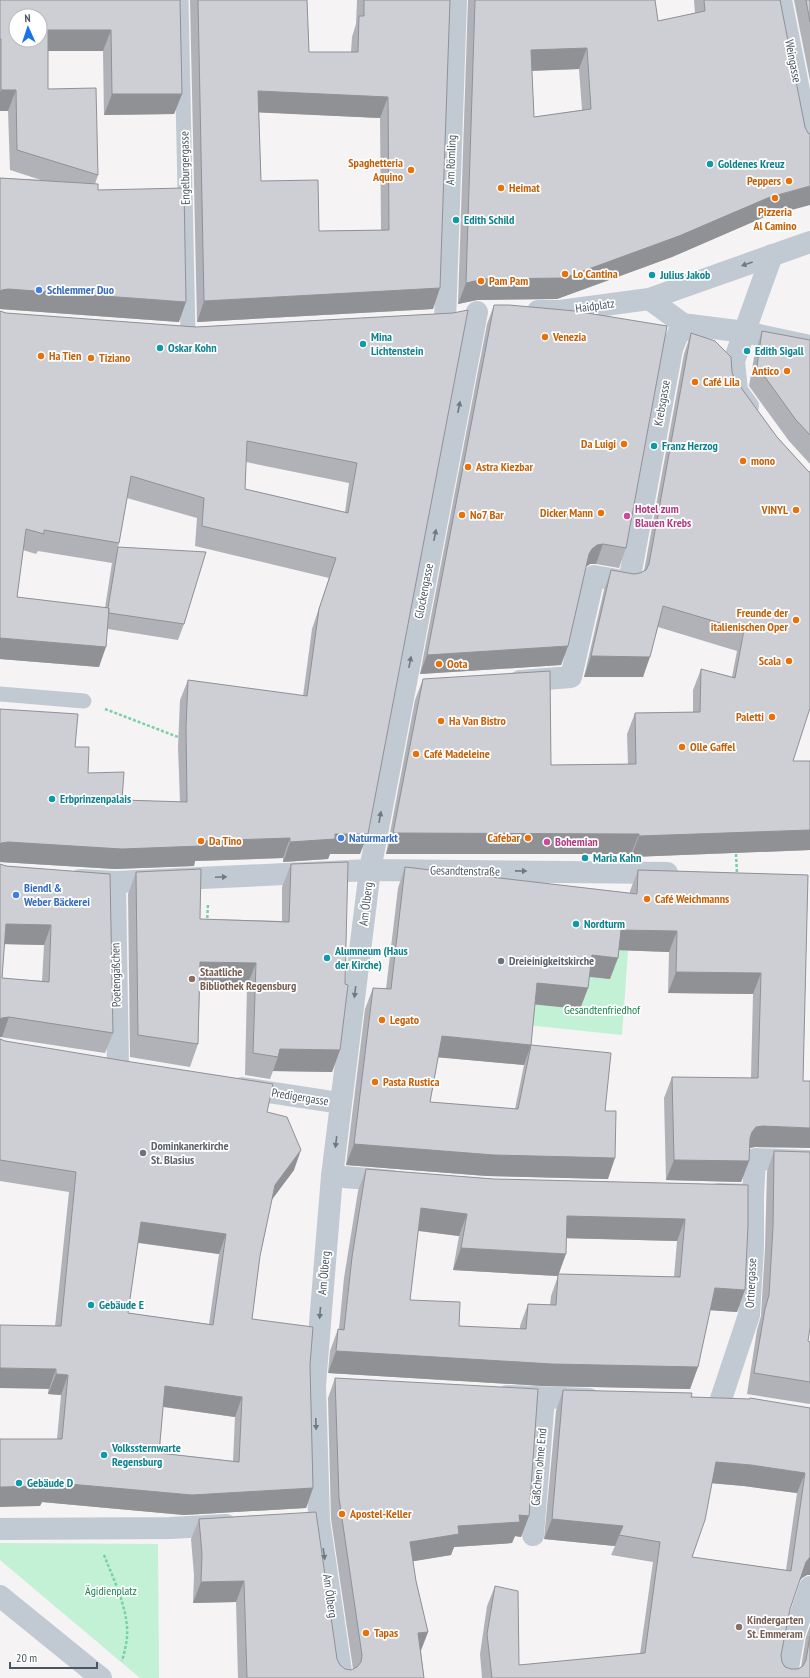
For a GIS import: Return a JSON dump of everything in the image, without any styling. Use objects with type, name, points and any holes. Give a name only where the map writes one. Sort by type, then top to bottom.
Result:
[{"type":"street","name":"Am Römling","points":[[445,321],[456,0]]},
{"type":"street","name":"Weingasse","points":[[781,0],[810,145]]},
{"type":"street","name":"Haidplatz","points":[[422,322],[445,321],[477,312],[560,311],[649,298],[810,242]]},
{"type":"street","points":[[761,424],[737,391],[734,361],[772,255]]},
{"type":"street","points":[[649,298],[682,324],[734,361]]},
{"type":"street","name":"Glockengasse","points":[[370,870],[477,312]]},
{"type":"street","points":[[682,324],[745,332],[810,346]]},
{"type":"street","name":"Krebsgasse","points":[[500,682],[571,677],[594,576],[629,582],[672,348],[682,324]]},
{"type":"street","points":[[165,334],[196,335]]},
{"type":"street","points":[[405,688],[429,687]]},
{"type":"street","name":"Gesandtenstraße","points":[[60,879],[115,882],[370,870],[686,873]]},
{"type":"street","name":"Am Ölberg","points":[[342,1678],[319,1520],[315,1385],[332,1176],[370,870]]},
{"type":"street","name":"Poetengäßchen","points":[[94,1065],[126,1070],[115,882]]},
{"type":"street","name":"Predigergasse","points":[[221,1085],[340,1103]]},
{"type":"street","name":"Ortnergasse","points":[[720,1402],[749,1315],[753,1247],[752,1195],[755,1159],[810,1161]]},
{"type":"street","points":[[332,1176],[409,1182]]},
{"type":"street","points":[[698,1193],[752,1195]]},
{"type":"street","points":[[315,1385],[338,1386]]},
{"type":"street","points":[[489,1395],[605,1400]]},
{"type":"street","name":"Gäßchen ohne End","points":[[533,1535],[544,1398]]},
{"type":"street","points":[[697,1402],[720,1402],[743,1406]]},
{"type":"street","points":[[296,1521],[319,1520]]},
{"type":"street","points":[[0,1529],[174,1528],[243,1524]]},
{"type":"street","points":[[786,1678],[794,1634],[810,1587]]},
{"type":"street","points":[[0,1596],[101,1678]]},
{"type":"lane","name":"Engelburgergasse","points":[[181,0],[196,335]]},
{"type":"lane","points":[[0,694],[84,701]]},
{"type":"path","points":[[84,701],[178,737]]},
{"type":"path","points":[[736,854],[737,874]]},
{"type":"path","points":[[94,1528],[123,1606],[127,1627],[126,1644],[121,1664]]},
{"type":"green space","name":"Gesandtenfriedhof","points":[[614,947],[628,951],[622,1035],[384,1010],[386,987],[580,1009],[584,976]]},
{"type":"green space","name":"Ägidienplatz","points":[[0,1543],[158,1544],[159,1678],[140,1678],[0,1560]]},
{"type":"building","points":[[0,0],[180,0],[182,94],[112,94],[111,30],[48,30],[48,8],[8,8],[8,48],[48,48],[48,89],[96,88],[98,175],[17,150],[16,90],[1,90]]},
{"type":"building","points":[[198,0],[307,0],[309,52],[358,52],[359,16],[364,16],[364,0],[450,0],[440,288],[204,301]],"holes":[[[258,91],[388,97],[389,230],[319,231],[318,180],[261,181]]]},
{"type":"building","points":[[475,0],[655,0],[658,21],[705,11],[704,0],[780,0],[805,127],[810,134],[810,186],[770,197],[679,236],[564,278],[484,279],[466,283]],"holes":[[[587,48],[591,109],[534,117],[531,50]]]},
{"type":"building","points":[[806,0],[810,0],[810,22]]},
{"type":"building","points":[[0,178],[98,184],[98,190],[184,188],[186,302],[8,289],[0,291]]},
{"type":"building","points":[[494,305],[575,311],[667,326],[626,548],[603,544],[597,545],[589,554],[568,646],[427,655]]},
{"type":"building","points":[[468,310],[368,834],[335,834],[335,839],[290,842],[290,838],[201,841],[201,846],[122,849],[8,842],[0,844],[0,709],[78,714],[75,747],[89,747],[88,773],[124,772],[122,800],[187,802],[186,727],[188,680],[307,696],[319,609],[336,558],[202,526],[204,498],[131,476],[119,543],[44,530],[44,534],[26,529],[17,597],[109,608],[106,647],[0,638],[0,311],[6,313],[196,327],[453,313]],"holes":[[[247,441],[357,463],[348,513],[245,489]]]},
{"type":"building","points":[[762,331],[810,340],[810,435],[796,420],[757,366]]},
{"type":"building","points":[[691,333],[715,341],[731,357],[734,378],[777,437],[810,472],[810,708],[793,761],[810,761],[810,830],[639,836],[639,834],[393,833],[423,679],[550,671],[551,765],[636,764],[635,713],[700,712],[701,669],[735,678],[744,630],[663,606],[650,657],[591,656],[611,570],[634,574],[646,570],[649,564]]},
{"type":"building","points":[[118,547],[206,552],[184,624],[109,613],[108,608]]},
{"type":"building","points":[[348,862],[345,984],[348,985],[340,1050],[280,1049],[278,1057],[253,1053],[256,963],[200,962],[198,1044],[138,1035],[136,872],[201,869],[200,919],[289,922],[291,864]]},
{"type":"building","points":[[0,864],[6,866],[110,874],[113,1033],[9,1017],[0,1019]],"holes":[[[6,924],[51,925],[49,982],[2,978]]]},
{"type":"building","points":[[405,867],[637,894],[638,870],[808,875],[803,1081],[810,1081],[810,1128],[756,1127],[750,1138],[749,1161],[674,1160],[672,1077],[758,1078],[761,973],[676,972],[677,931],[621,930],[618,958],[592,955],[588,988],[537,983],[531,1045],[611,1053],[605,1111],[616,1111],[615,1158],[494,1155],[354,1144],[373,988],[391,989]],"holes":[[[442,1036],[531,1045],[518,1109],[430,1102]]]},
{"type":"building","points":[[0,1039],[125,1061],[273,1084],[267,1112],[287,1117],[301,1150],[275,1185],[260,1256],[252,1319],[313,1327],[310,1365],[313,1488],[192,1495],[47,1482],[48,1486],[0,1487],[0,1439],[62,1439],[68,1375],[56,1374],[56,1369],[0,1368],[0,1325],[61,1326],[76,1172],[0,1160]],"holes":[[[141,1222],[226,1234],[213,1325],[128,1313]],[[165,1386],[242,1397],[239,1462],[159,1453]]]},
{"type":"building","points":[[774,1151],[810,1152],[810,1328],[808,1341],[810,1342],[810,1382],[754,1373],[765,1309],[769,1295],[773,1227]]},
{"type":"building","points":[[366,1169],[494,1179],[748,1185],[745,1290],[715,1288],[698,1367],[552,1364],[336,1351],[338,1329],[344,1330],[352,1257]],"holes":[[[421,1208],[467,1214],[461,1248],[566,1254],[567,1216],[685,1219],[680,1277],[558,1274],[556,1305],[528,1304],[526,1329],[459,1326],[460,1302],[410,1300]]]},
{"type":"building","points":[[335,1378],[538,1389],[529,1516],[519,1515],[520,1522],[458,1526],[459,1534],[410,1542],[416,1581],[428,1632],[418,1633],[424,1678],[247,1678],[244,1581],[201,1582],[202,1554],[199,1519],[316,1512],[337,1659],[340,1665],[345,1669],[351,1670],[357,1667],[361,1662],[362,1655],[339,1498]]},
{"type":"building","points":[[563,1390],[692,1393],[691,1397],[750,1398],[810,1408],[810,1557],[806,1562],[790,1609],[781,1655],[782,1662],[785,1667],[798,1669],[803,1666],[806,1660],[810,1636],[810,1678],[492,1678],[487,1634],[495,1586],[518,1591],[519,1665],[645,1653],[660,1542],[619,1535],[623,1526],[552,1519]],"holes":[[[716,1462],[751,1465],[805,1473],[791,1571],[692,1557],[705,1520]]]},
{"type":"place","name":"Goldenes Kreuz","points":[[710,164]]},
{"type":"place","name":"Spaghetteria Aquino","points":[[411,170]]},
{"type":"place","name":"Peppers","points":[[789,181]]},
{"type":"place","name":"Heimat","points":[[501,188]]},
{"type":"place","name":"Pizzeria Al Camino","points":[[775,198]]},
{"type":"place","name":"Edith Schild","points":[[456,220]]},
{"type":"place","name":"Lo Cantina","points":[[565,274]]},
{"type":"place","name":"Julius Jakob","points":[[652,275]]},
{"type":"place","name":"Pam Pam","points":[[481,281]]},
{"type":"place","name":"Schlemmer Duo","points":[[39,290]]},
{"type":"place","name":"Venezia","points":[[545,337]]},
{"type":"place","name":"Mina Lichtenstein","points":[[363,344]]},
{"type":"place","name":"Oskar Kohn","points":[[160,348]]},
{"type":"place","name":"Edith Sigall","points":[[747,351]]},
{"type":"place","name":"Ha Tien","points":[[41,356]]},
{"type":"place","name":"Tiziano","points":[[91,358]]},
{"type":"place","name":"Antico","points":[[787,371]]},
{"type":"place","name":"Café Lila","points":[[695,382]]},
{"type":"place","name":"Da Luigi","points":[[624,444]]},
{"type":"place","name":"Franz Herzog","points":[[654,446]]},
{"type":"place","name":"mono","points":[[743,461]]},
{"type":"place","name":"Astra Kiezbar","points":[[468,467]]},
{"type":"place","name":"VINYL","points":[[796,510]]},
{"type":"place","name":"Dicker Mann","points":[[601,513]]},
{"type":"place","name":"No7 Bar","points":[[462,515]]},
{"type":"place","name":"Hotel zum Blauen Krebs","points":[[627,516]]},
{"type":"place","name":"Freunde der italienischen Oper","points":[[796,620]]},
{"type":"place","name":"Scala","points":[[789,661]]},
{"type":"place","name":"Oota","points":[[439,664]]},
{"type":"place","name":"Paletti","points":[[772,717]]},
{"type":"place","name":"Ha Van Bistro","points":[[441,721]]},
{"type":"place","name":"Olle Gaffel","points":[[682,747]]},
{"type":"place","name":"Café Madeleine","points":[[416,754]]},
{"type":"place","name":"Erbprinzenpalais","points":[[52,799]]},
{"type":"place","name":"Naturmarkt","points":[[341,838]]},
{"type":"place","name":"Cafebar","points":[[528,838]]},
{"type":"place","name":"Da Tino","points":[[201,841]]},
{"type":"place","name":"Bohemian","points":[[547,842]]},
{"type":"place","name":"Maria Kahn","points":[[585,858]]},
{"type":"place","name":"Biendl & Weber Bäckerei","points":[[16,895]]},
{"type":"place","name":"Café Weichmanns","points":[[647,899]]},
{"type":"place","name":"Nordturm","points":[[576,924]]},
{"type":"place","name":"Alumneum (Haus der Kirche)","points":[[327,958]]},
{"type":"place","name":"Dreieinigkeitskirche","points":[[501,961]]},
{"type":"place","name":"Staatliche Bibliothek Regensburg","points":[[192,979]]},
{"type":"place","name":"Legato","points":[[382,1020]]},
{"type":"place","name":"Pasta Rustica","points":[[375,1082]]},
{"type":"place","name":"Dominkanerkirche St. Blasius","points":[[143,1153]]},
{"type":"place","name":"Gebäude E","points":[[91,1305]]},
{"type":"place","name":"Volkssternwarte Regensburg","points":[[104,1455]]},
{"type":"place","name":"Gebäude D","points":[[19,1483]]},
{"type":"place","name":"Apostel-Keller","points":[[342,1514]]},
{"type":"place","name":"Kindergarten St. Emmeram","points":[[739,1627]]},
{"type":"place","name":"Tapas","points":[[366,1633]]}]
